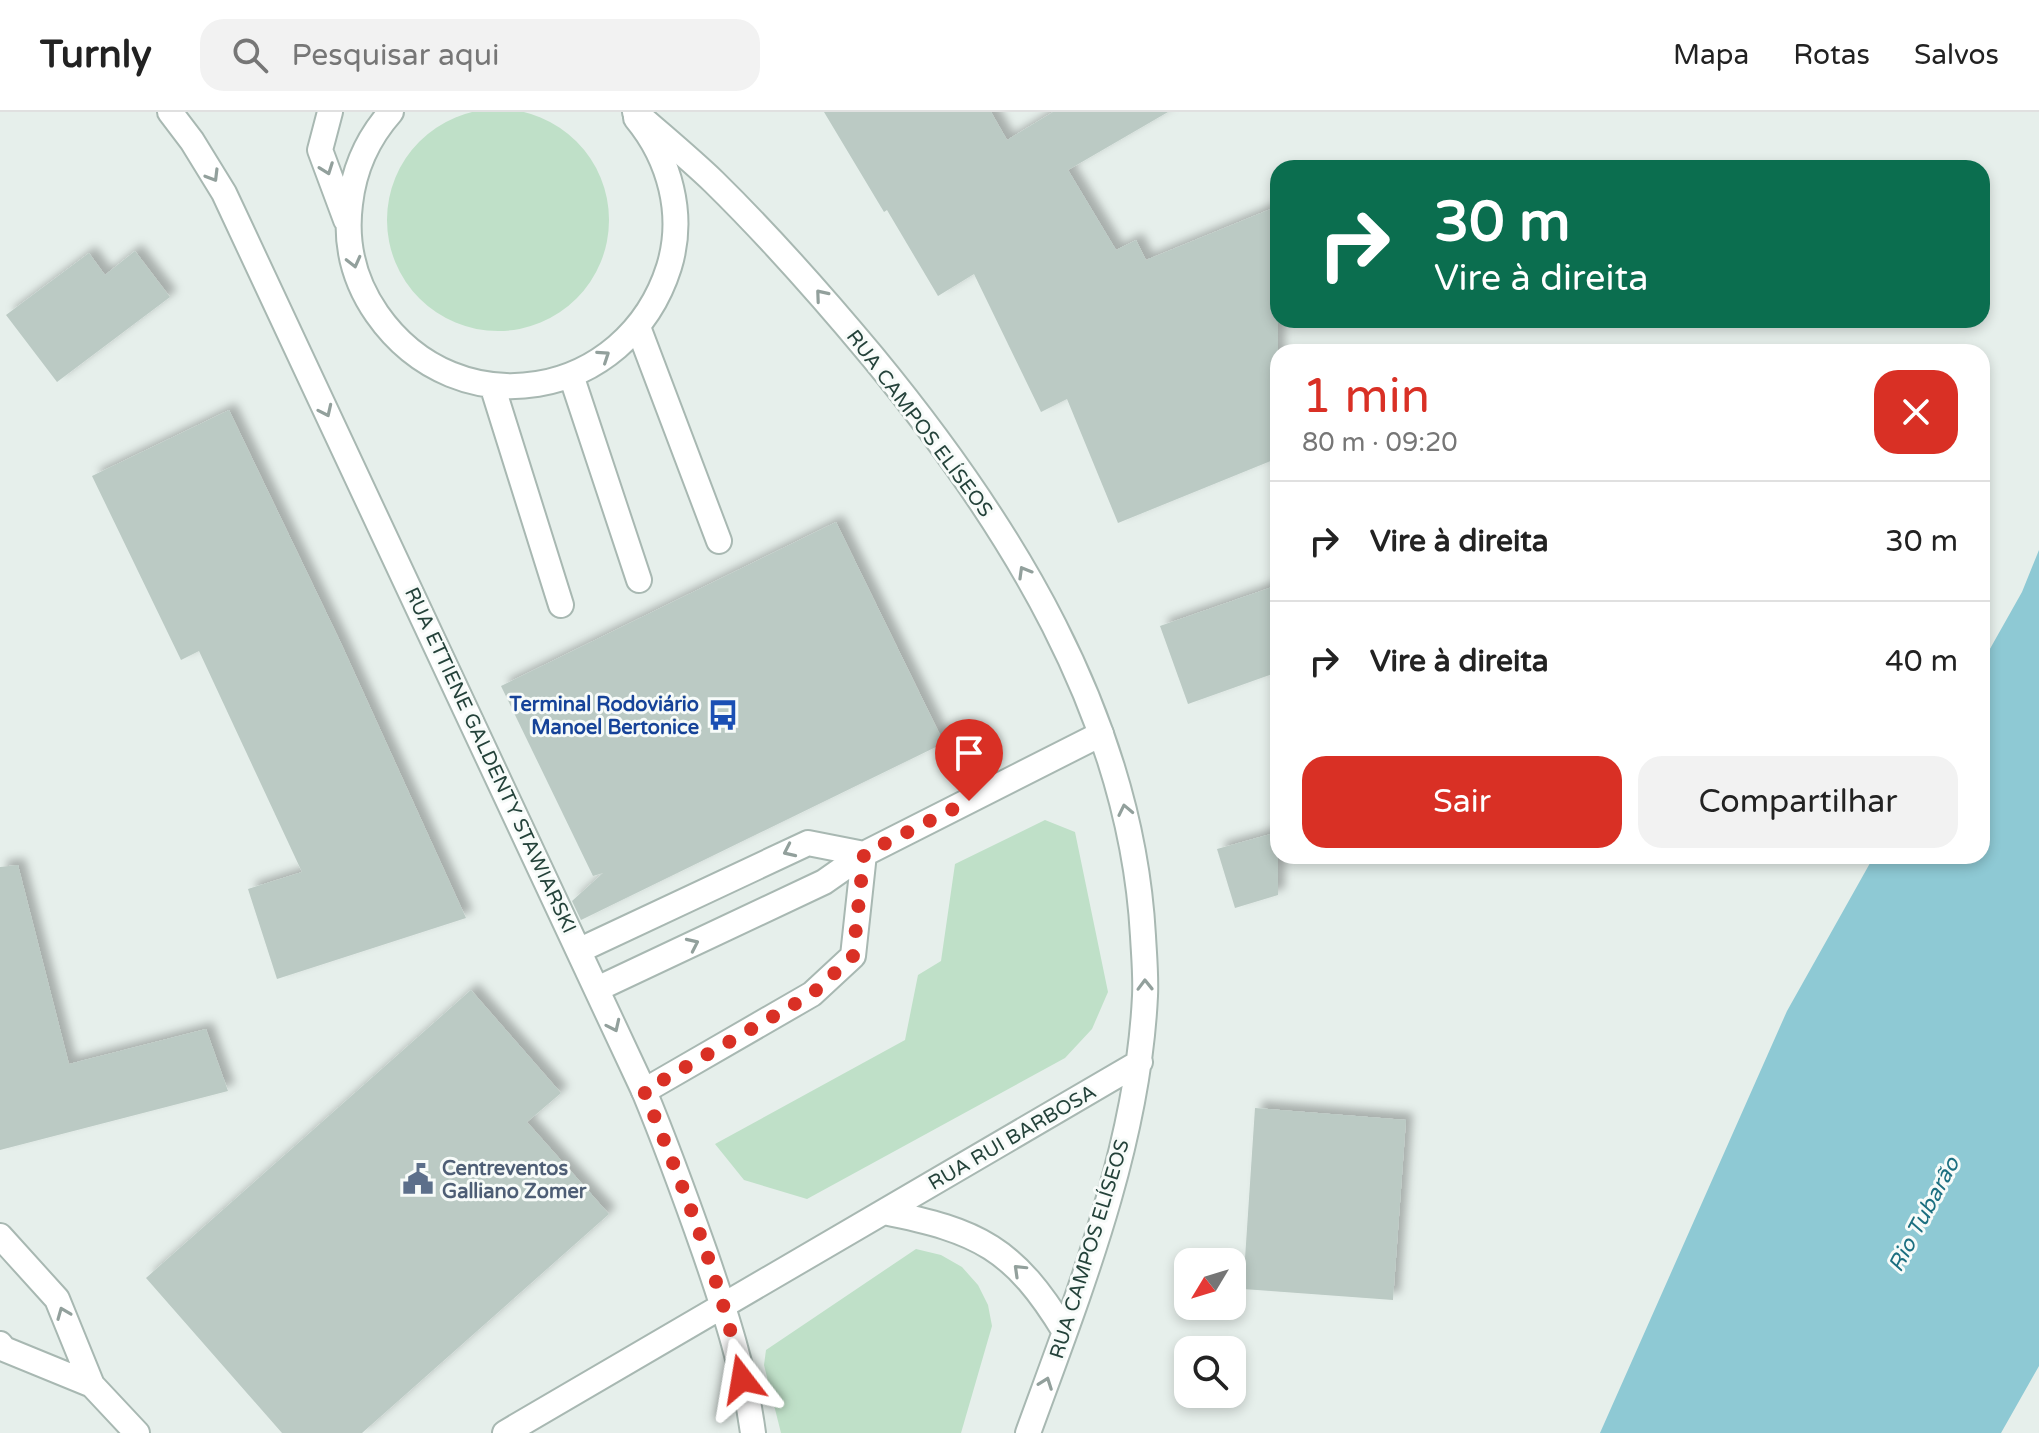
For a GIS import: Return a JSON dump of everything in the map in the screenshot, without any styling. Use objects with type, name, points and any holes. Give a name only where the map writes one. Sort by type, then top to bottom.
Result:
[{"type":"street","name":"RUA ETTIENE GALDENTY STAWIARSKI","points":[[170,112],[224,193],[644,1091],[672,1159],[723,1306],[753,1433]]},
{"type":"street","points":[[330,112],[320,150],[347,224],[352,263],[367,299],[389,331],[419,358],[454,376],[492,385],[532,386],[571,375],[608,356],[638,327],[661,292],[673,252],[676,211],[667,170],[649,133],[633,112]]},
{"type":"street","points":[[347,224],[353,177],[372,133],[391,112]]},
{"type":"street","name":"RUA CAMPOS ELÍSEOS","points":[[633,112],[713,181],[811,283],[912,405],[996,523],[1060,634],[1101,734],[1123,801],[1140,887],[1146,992],[1140,1062],[1122,1147],[1065,1332],[1028,1433]]},
{"type":"street","points":[[638,327],[719,541]]},
{"type":"street","points":[[571,375],[639,580]]},
{"type":"street","points":[[492,385],[561,605]]},
{"type":"street","points":[[597,989],[824,882],[864,854],[1101,734]]},
{"type":"street","points":[[580,950],[808,843],[864,854]]},
{"type":"street","points":[[644,1091],[812,994],[853,956],[864,854]]},
{"type":"street","name":"RUA RUI BARBOSA","points":[[505,1433],[1140,1062]]},
{"type":"street","name":"RUA RUI BARBOSA","points":[[884,1212],[956,1230],[989,1245],[1018,1267],[1033,1284],[1065,1332]]},
{"type":"street","points":[[0,1236],[57,1299],[92,1385],[137,1433]]},
{"type":"street","points":[[0,1344],[4,1349],[92,1385]]},
{"type":"green space","points":[[498,109],[520,111],[540,118],[560,128],[576,142],[590,158],[600,178],[607,198],[607,242],[600,262],[590,282],[576,298],[560,312],[540,322],[520,329],[498,331],[476,329],[456,322],[436,312],[420,298],[406,282],[396,262],[389,242],[387,220],[389,198],[396,178],[406,158],[420,142],[436,128],[456,118],[476,111]]},
{"type":"green space","points":[[1045,820],[1075,832],[1108,992],[1092,1029],[1065,1058],[807,1199],[744,1180],[715,1144],[905,1040],[918,975],[941,961],[955,864]]},
{"type":"green space","points":[[916,1249],[941,1255],[962,1267],[978,1285],[988,1305],[992,1326],[961,1433],[781,1433],[764,1365],[766,1350]]},
{"type":"water","name":"Rio Tubarão","points":[[2039,550],[2039,1366],[2001,1433],[1600,1433],[1787,1011],[1870,864],[1990,864],[1990,649],[2022,592]]},
{"type":"building","points":[[824,112],[991,112],[1007,140],[1053,112],[1168,112],[1068,170],[1116,250],[1136,240],[1146,260],[1270,209],[1270,328],[1278,328],[1278,344],[1270,344],[1270,461],[1118,523],[1067,399],[1041,412],[974,274],[938,296],[887,210],[884,212]]},
{"type":"building","points":[[135,251],[170,297],[57,382],[6,315],[89,253],[105,275]]},
{"type":"building","points":[[229,410],[340,641],[466,918],[277,979],[248,889],[302,872],[199,651],[181,660],[92,476]]},
{"type":"building","name":"Terminal Rodoviário Manoel Bertonice","points":[[836,522],[944,743],[581,920],[572,901],[603,873],[593,876],[501,686]]},
{"type":"building","points":[[1270,588],[1270,675],[1188,704],[1160,626]]},
{"type":"building","points":[[1270,834],[1270,864],[1278,864],[1278,895],[1235,908],[1217,849]]},
{"type":"building","points":[[18,865],[69,1064],[206,1029],[228,1091],[0,1150],[0,867]]},
{"type":"building","name":"Centreventos Galliano Zomer","points":[[471,990],[561,1093],[527,1122],[609,1214],[362,1433],[282,1433],[146,1278]]},
{"type":"building","points":[[1255,1108],[1406,1120],[1393,1300],[1246,1289]]},
{"type":"place","name":"Terminal Rodoviário Manoel Bertonice","points":[[723,715]]},
{"type":"place","name":"Centreventos Galliano Zomer","points":[[418,1179]]},
{"type":"route","points":[[742,1379],[723,1306],[672,1159],[644,1091],[812,994],[853,956],[864,854],[969,801]]}]
